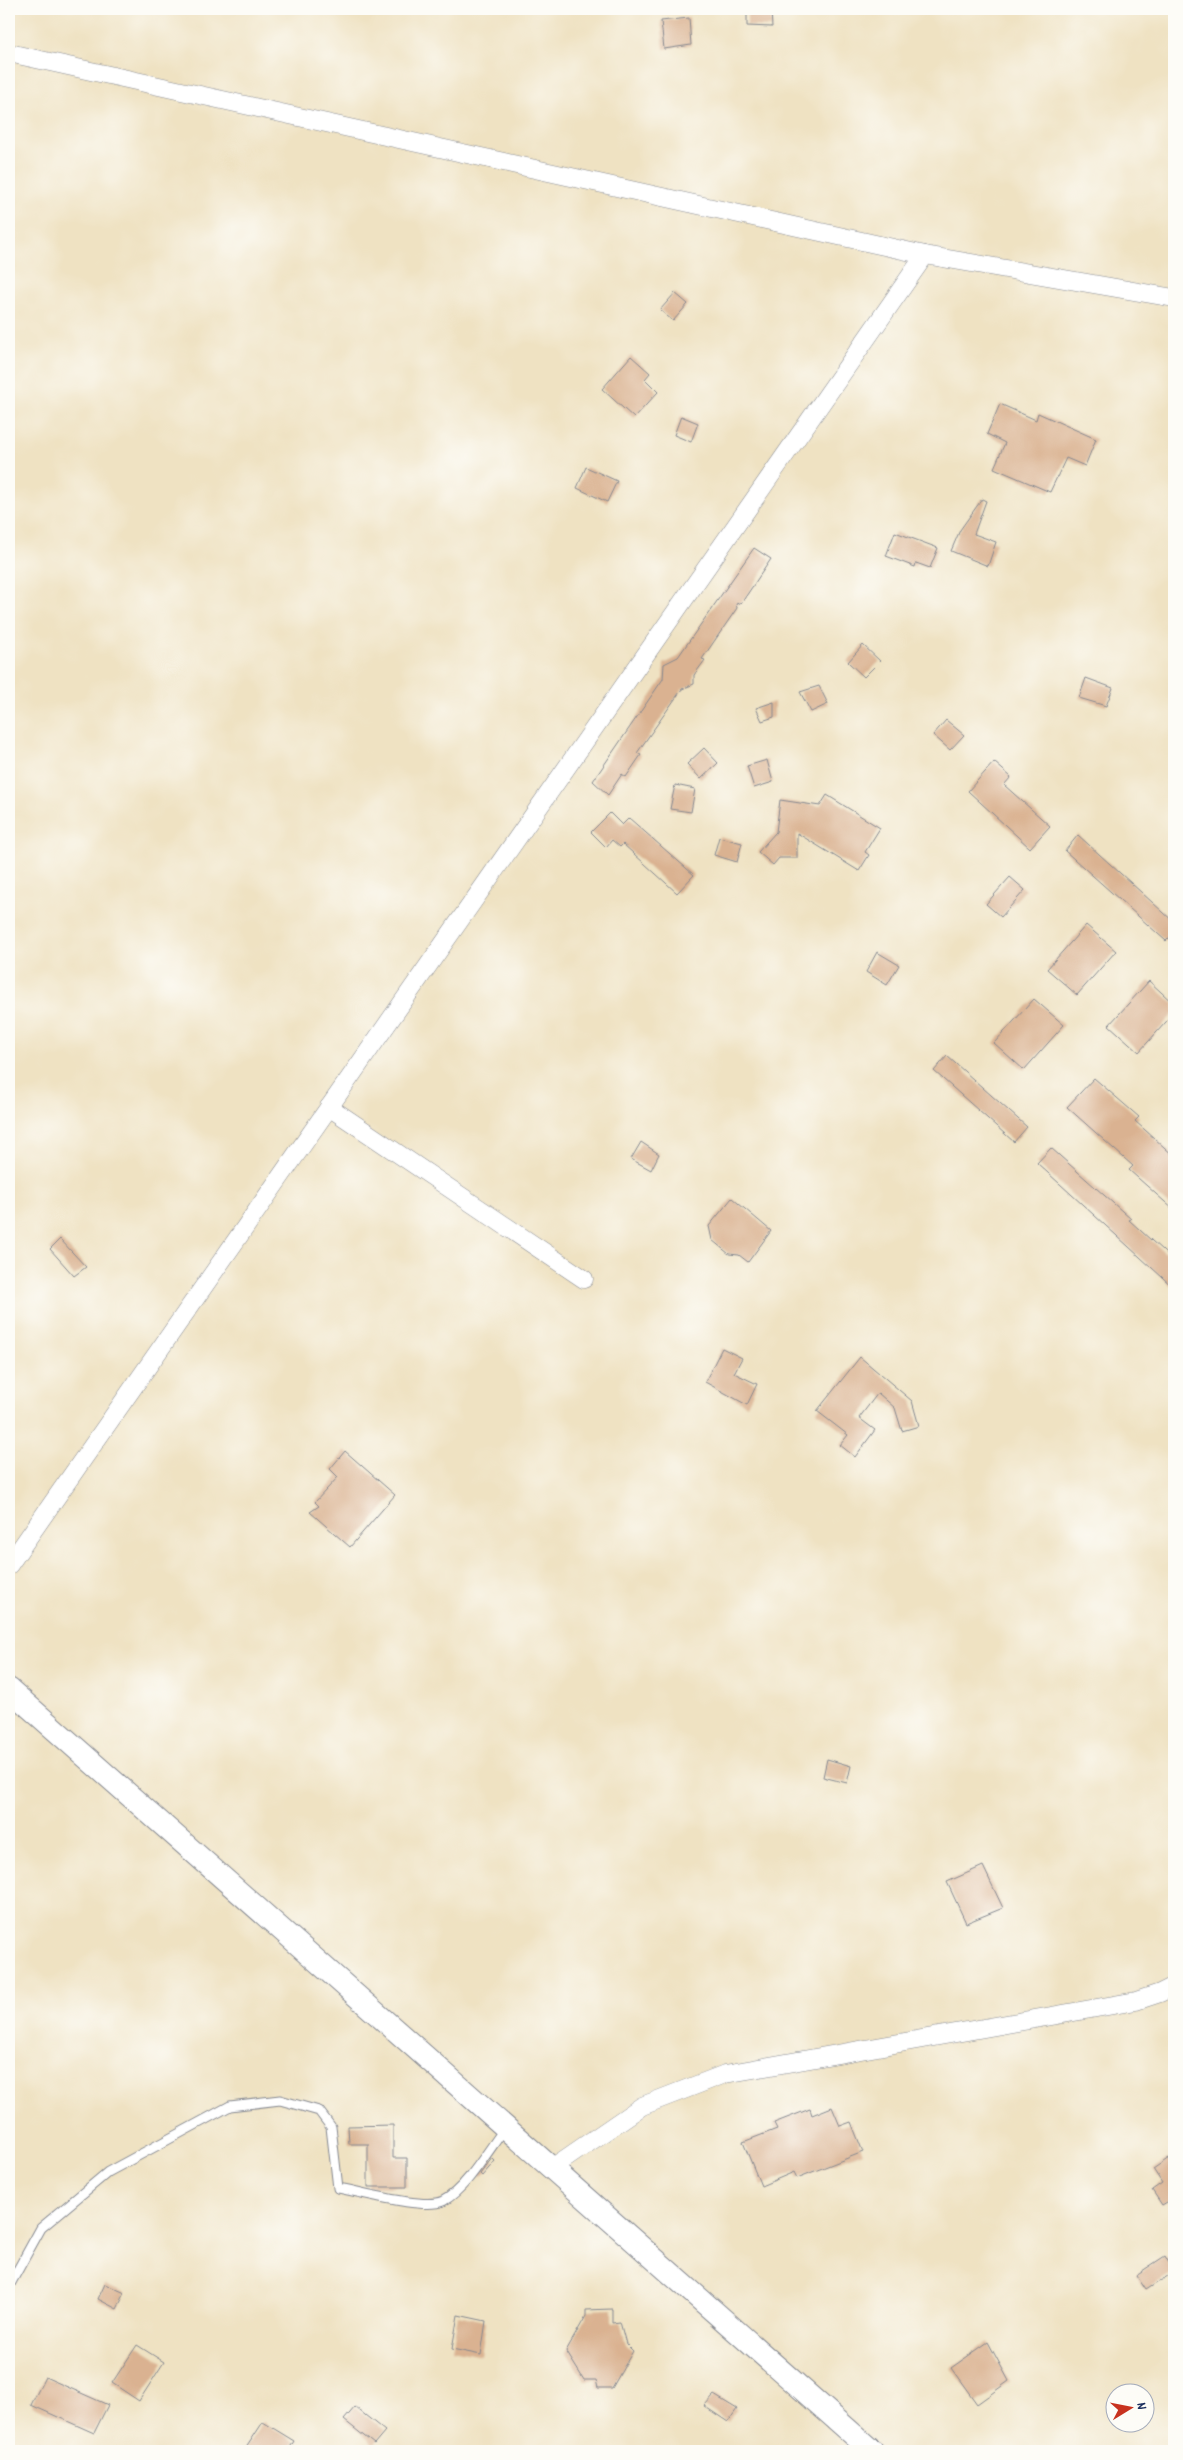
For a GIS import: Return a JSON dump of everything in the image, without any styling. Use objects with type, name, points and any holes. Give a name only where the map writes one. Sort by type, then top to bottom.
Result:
[{"type":"street","points":[[9,53],[925,255],[1174,298]]},
{"type":"street","points":[[9,1565],[925,255]]},
{"type":"street","points":[[329,1107],[584,1279]]},
{"type":"street","points":[[9,1689],[872,2451]]},
{"type":"street","points":[[552,2168],[642,2106],[726,2074],[1136,2001],[1174,1986]]},
{"type":"lane","points":[[9,2286],[42,2228],[108,2172],[230,2106],[280,2100],[319,2111],[331,2127],[338,2188],[425,2204],[443,2201],[460,2187],[505,2127]]},
{"type":"building","points":[[747,9],[771,10],[772,27],[747,26]]},
{"type":"building","points":[[689,18],[691,45],[664,49],[661,21]]},
{"type":"building","points":[[675,293],[688,304],[673,321],[660,310]]},
{"type":"building","points":[[631,356],[650,373],[645,379],[658,392],[634,418],[602,389]]},
{"type":"building","points":[[1000,404],[1036,420],[1038,413],[1096,439],[1085,466],[1066,458],[1050,492],[994,468],[1005,443],[987,434]]},
{"type":"building","points":[[681,416],[698,423],[691,442],[674,435]]},
{"type":"building","points":[[586,467],[617,481],[607,502],[577,488]]},
{"type":"building","points":[[982,499],[986,501],[974,534],[996,542],[988,566],[951,551],[960,530]]},
{"type":"building","points":[[895,532],[938,548],[930,568],[916,563],[915,567],[886,556]]},
{"type":"building","points":[[754,548],[771,559],[742,602],[736,604],[737,608],[702,659],[705,660],[694,675],[694,684],[682,689],[637,753],[641,755],[626,777],[622,774],[608,795],[593,781],[663,679],[664,664],[678,657]]},
{"type":"building","points":[[863,645],[880,661],[864,677],[848,662]]},
{"type":"building","points":[[1086,678],[1113,688],[1106,706],[1079,698]]},
{"type":"building","points":[[819,686],[828,704],[811,712],[800,692]]},
{"type":"building","points":[[774,702],[774,717],[762,721],[756,708]]},
{"type":"building","points":[[946,720],[964,735],[950,750],[933,735]]},
{"type":"building","points":[[704,748],[718,763],[701,779],[687,764]]},
{"type":"building","points":[[767,760],[773,782],[754,788],[747,766]]},
{"type":"building","points":[[994,762],[1011,777],[1004,785],[1050,826],[1030,848],[968,791]]},
{"type":"building","points":[[675,785],[695,789],[691,812],[670,809]]},
{"type":"building","points":[[827,795],[880,828],[865,852],[869,855],[859,871],[797,833],[797,858],[779,858],[773,865],[758,852],[776,832],[780,800],[820,806]]},
{"type":"building","points":[[610,813],[622,825],[629,818],[694,875],[677,893],[623,844],[620,847],[612,840],[606,847],[591,832]]},
{"type":"building","points":[[1078,835],[1174,922],[1174,933],[1166,941],[1065,851]]},
{"type":"building","points":[[719,837],[742,843],[737,862],[714,855]]},
{"type":"building","points":[[1010,877],[1025,890],[1001,917],[986,904]]},
{"type":"building","points":[[1086,925],[1116,951],[1077,995],[1047,969]]},
{"type":"building","points":[[877,952],[899,965],[887,985],[866,972]]},
{"type":"building","points":[[1149,981],[1174,1004],[1174,1013],[1139,1052],[1109,1025]]},
{"type":"building","points":[[1034,999],[1064,1025],[1024,1070],[994,1043]]},
{"type":"building","points":[[947,1056],[1027,1127],[1014,1142],[934,1071]]},
{"type":"building","points":[[1094,1078],[1139,1117],[1135,1121],[1174,1156],[1174,1210],[1129,1170],[1133,1166],[1067,1107]]},
{"type":"building","points":[[641,1142],[659,1154],[651,1170],[631,1159]]},
{"type":"building","points":[[1051,1148],[1131,1219],[1129,1220],[1174,1261],[1174,1288],[1037,1163]]},
{"type":"building","points":[[732,1198],[771,1231],[748,1262],[739,1255],[729,1254],[712,1240],[709,1226]]},
{"type":"building","points":[[60,1239],[86,1267],[74,1276],[50,1249]]},
{"type":"building","points":[[722,1348],[742,1358],[734,1373],[757,1384],[747,1405],[705,1382]]},
{"type":"building","points":[[860,1357],[912,1401],[919,1426],[902,1431],[895,1408],[878,1393],[859,1418],[875,1430],[855,1457],[840,1445],[848,1435],[817,1411]]},
{"type":"building","points":[[345,1451],[395,1495],[350,1547],[310,1512],[319,1506],[315,1502],[338,1477],[330,1469]]},
{"type":"building","points":[[827,1759],[851,1766],[847,1783],[823,1777]]},
{"type":"building","points":[[983,1866],[1003,1908],[966,1923],[947,1882]]},
{"type":"building","points":[[832,2107],[840,2126],[851,2122],[863,2152],[797,2178],[794,2172],[761,2186],[743,2142],[777,2129],[774,2123],[810,2109],[812,2115]]},
{"type":"building","points":[[393,2125],[393,2158],[407,2158],[407,2187],[368,2187],[368,2144],[349,2144],[348,2126]]},
{"type":"building","points":[[492,2158],[495,2161],[482,2176],[480,2174]]},
{"type":"building","points":[[1169,2158],[1174,2166],[1174,2202],[1172,2199],[1162,2205],[1152,2190],[1162,2183],[1153,2169]]},
{"type":"building","points":[[1165,2256],[1174,2272],[1146,2290],[1136,2275]]},
{"type":"building","points":[[105,2284],[125,2293],[117,2309],[98,2299]]},
{"type":"building","points":[[612,2309],[612,2323],[620,2322],[626,2344],[633,2351],[612,2388],[598,2388],[596,2380],[584,2380],[566,2351],[586,2316],[586,2310]]},
{"type":"building","points":[[458,2315],[486,2321],[481,2355],[452,2349]]},
{"type":"building","points":[[988,2342],[1009,2381],[977,2404],[951,2368]]},
{"type":"building","points":[[137,2345],[164,2362],[139,2401],[112,2383]]},
{"type":"building","points":[[45,2377],[108,2405],[94,2433],[31,2405]]},
{"type":"building","points":[[714,2395],[737,2409],[728,2422],[704,2406]]},
{"type":"building","points":[[355,2407],[385,2431],[374,2444],[344,2420]]},
{"type":"building","points":[[263,2422],[294,2441],[288,2451],[244,2451]]}]
